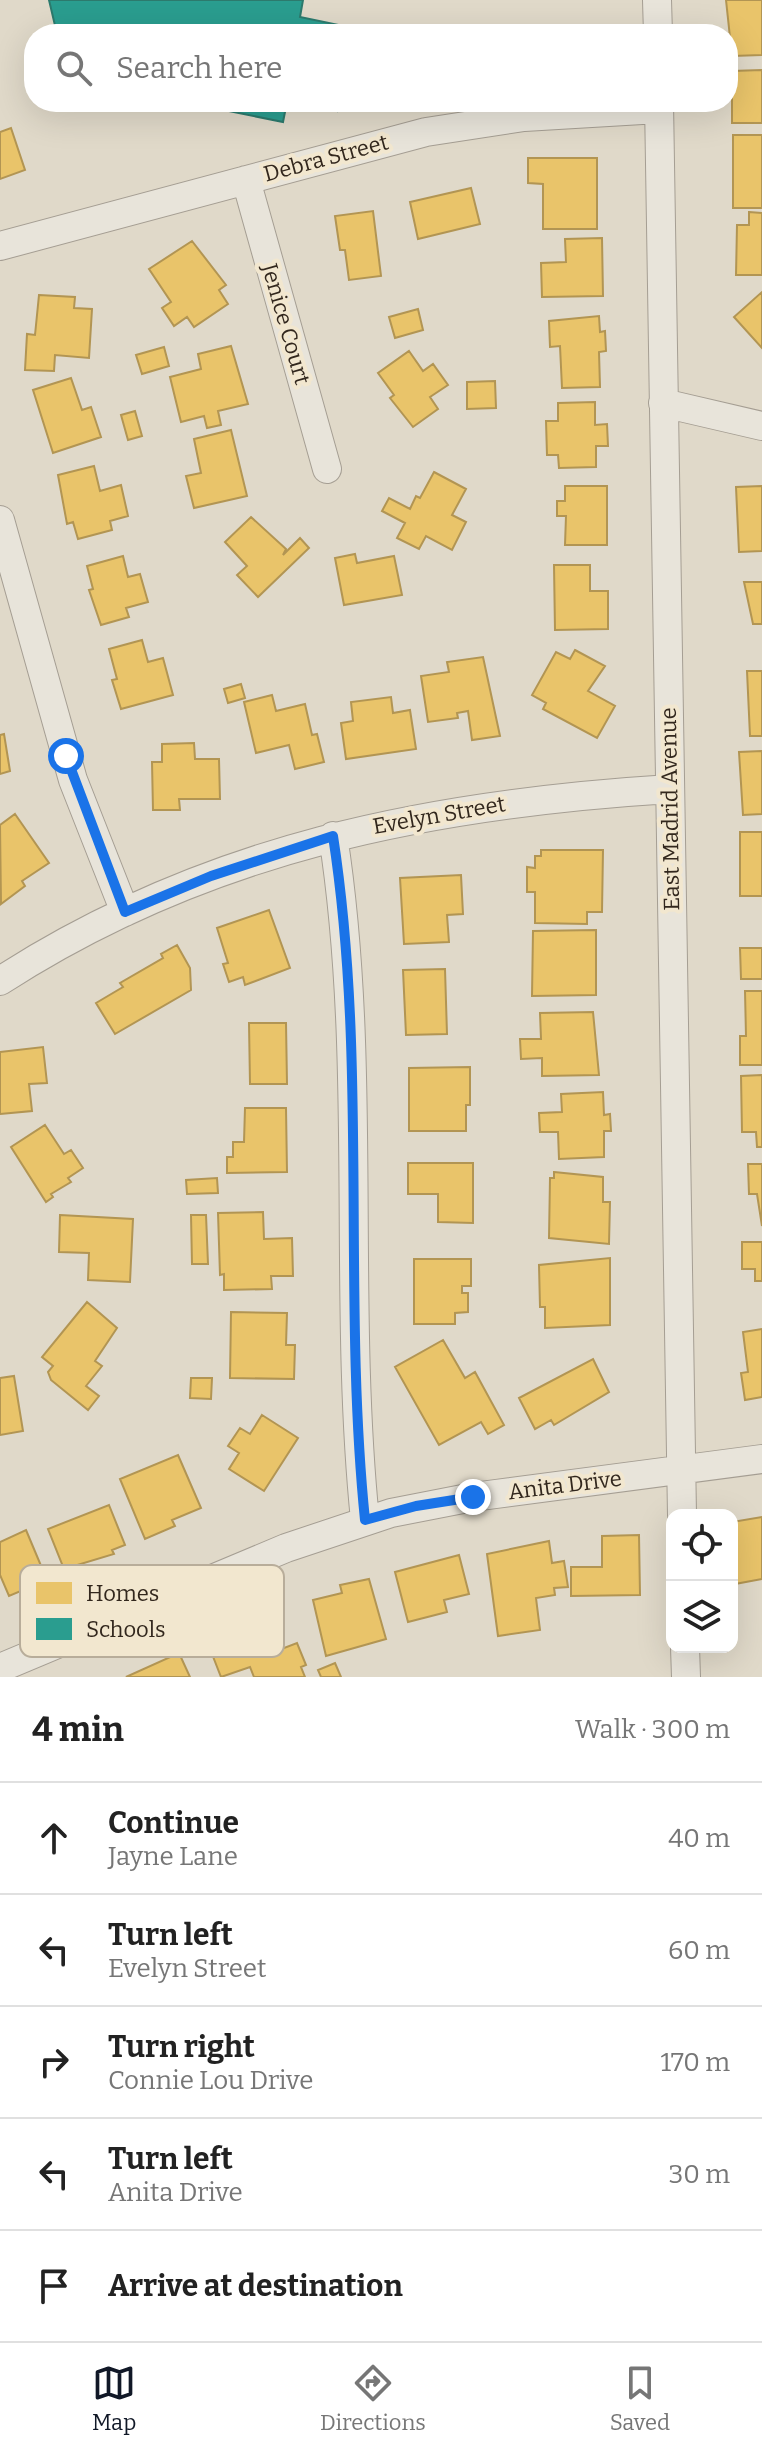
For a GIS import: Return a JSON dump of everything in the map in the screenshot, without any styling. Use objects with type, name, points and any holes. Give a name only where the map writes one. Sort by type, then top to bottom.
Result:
[{"type":"street","points":[[657,0],[658,24]]},
{"type":"street","name":"Debra Street","points":[[0,246],[457,126],[582,112]]},
{"type":"street","name":"East Madrid Avenue","points":[[659,112],[682,1509]]},
{"type":"street","name":"Jenice Court","points":[[246,180],[327,469]]},
{"type":"street","points":[[663,403],[762,426]]},
{"type":"street","points":[[0,520],[70,768],[125,912]]},
{"type":"street","name":"Evelyn Street","points":[[0,981],[48,951],[125,912],[222,872],[333,836],[512,801],[670,789]]},
{"type":"street","points":[[333,836],[348,955],[356,1434],[365,1520]]},
{"type":"street","name":"Anita Drive","points":[[245,1565],[365,1520],[444,1501],[762,1459]]},
{"type":"street","points":[[685,1653],[686,1677]]},
{"type":"street","name":"Anita Drive","points":[[0,1668],[26,1657]]},
{"type":"building: Homes","points":[[726,0],[762,0],[762,55],[738,56],[738,24],[729,24]]},
{"type":"building: Homes","points":[[762,70],[762,123],[732,123],[732,112],[738,112],[738,71]]},
{"type":"building: Homes","points":[[11,128],[25,170],[0,179],[0,132]]},
{"type":"building: Homes","points":[[733,135],[762,135],[762,208],[733,208]]},
{"type":"building: Homes","points":[[528,158],[597,158],[597,229],[543,229],[543,184],[528,183]]},
{"type":"building: Homes","points":[[471,188],[480,224],[418,239],[410,202]]},
{"type":"building: Homes","points":[[373,211],[381,276],[349,280],[345,250],[340,250],[335,216]]},
{"type":"building: Homes","points":[[749,212],[762,213],[762,275],[736,275],[737,225],[749,225]]},
{"type":"building: Homes","points":[[602,238],[603,296],[542,297],[541,263],[566,262],[565,239]]},
{"type":"building: Homes","points":[[192,241],[226,285],[219,290],[228,304],[194,327],[187,317],[174,326],[162,308],[171,302],[149,269]]},
{"type":"building: Homes","points":[[762,292],[762,348],[734,317]]},
{"type":"building: Homes","points":[[39,295],[75,297],[74,308],[92,309],[89,358],[55,355],[54,371],[25,370],[27,334],[35,335]]},
{"type":"building: Homes","points":[[418,309],[423,330],[395,338],[389,317]]},
{"type":"building: Homes","points":[[599,316],[600,332],[605,331],[606,351],[599,352],[600,387],[562,388],[560,346],[550,347],[549,321]]},
{"type":"building: Homes","points":[[231,346],[248,404],[218,411],[221,425],[207,428],[204,416],[181,422],[170,377],[201,369],[198,354]]},
{"type":"building: Homes","points":[[164,347],[169,366],[142,374],[136,355]]},
{"type":"building: Homes","points":[[409,351],[423,371],[433,364],[448,385],[430,397],[438,409],[413,427],[390,398],[394,395],[378,373]]},
{"type":"building: Homes","points":[[71,378],[82,410],[91,407],[101,437],[53,453],[33,390]]},
{"type":"building: Homes","points":[[495,381],[496,408],[467,409],[467,382]]},
{"type":"building: Homes","points":[[595,402],[595,425],[607,424],[608,446],[596,446],[596,467],[559,468],[558,455],[547,455],[546,421],[558,421],[558,403]]},
{"type":"building: Homes","points":[[135,411],[142,436],[128,440],[121,415]]},
{"type":"building: Homes","points":[[231,430],[247,496],[194,508],[186,476],[201,473],[194,439]]},
{"type":"building: Homes","points":[[94,466],[100,491],[121,485],[128,516],[110,521],[112,530],[78,539],[73,522],[67,524],[58,475]]},
{"type":"building: Homes","points":[[434,472],[466,489],[452,515],[466,522],[452,550],[426,536],[419,549],[397,538],[405,523],[382,511],[389,498],[410,509],[416,496],[420,498]]},
{"type":"building: Homes","points":[[565,486],[607,486],[607,545],[565,545],[566,516],[557,516],[557,501],[565,501]]},
{"type":"building: Homes","points":[[762,486],[762,551],[739,552],[736,487]]},
{"type":"building: Homes","points":[[251,517],[286,549],[283,555],[300,538],[309,548],[258,597],[237,575],[247,566],[225,542]]},
{"type":"building: Homes","points":[[355,554],[357,563],[394,556],[402,595],[344,605],[335,558]]},
{"type":"building: Homes","points":[[123,556],[128,577],[140,574],[148,602],[126,608],[129,617],[101,625],[89,590],[93,589],[87,566]]},
{"type":"building: Homes","points":[[554,565],[590,565],[590,591],[608,591],[608,629],[555,630]]},
{"type":"building: Homes","points":[[744,582],[762,582],[762,624],[753,624]]},
{"type":"building: Homes","points":[[142,640],[148,662],[163,658],[173,695],[121,709],[112,680],[117,679],[109,649]]},
{"type":"building: Homes","points":[[575,650],[605,666],[588,691],[615,706],[597,738],[543,709],[546,703],[532,695],[556,652],[570,659]]},
{"type":"building: Homes","points":[[483,657],[500,736],[472,740],[468,711],[457,713],[458,718],[428,722],[421,676],[449,672],[447,662]]},
{"type":"building: Homes","points":[[747,671],[762,671],[762,736],[750,736]]},
{"type":"building: Homes","points":[[241,684],[245,698],[228,703],[224,689]]},
{"type":"building: Homes","points":[[272,695],[276,711],[305,704],[312,735],[317,734],[324,762],[295,769],[289,745],[256,753],[244,702]]},
{"type":"building: Homes","points":[[391,697],[393,713],[410,710],[416,749],[346,759],[341,723],[353,721],[351,702]]},
{"type":"building: Homes","points":[[4,734],[10,771],[0,774],[0,735]]},
{"type":"building: Homes","points":[[194,743],[195,759],[219,759],[220,799],[179,799],[180,810],[153,810],[152,762],[162,762],[162,744]]},
{"type":"building: Homes","points":[[762,751],[762,814],[743,815],[739,752]]},
{"type":"building: Homes","points":[[15,814],[49,863],[22,881],[25,886],[1,904],[0,825]]},
{"type":"building: Homes","points":[[740,832],[762,832],[762,896],[740,896]]},
{"type":"building: Homes","points":[[541,850],[603,850],[602,912],[587,912],[587,924],[535,923],[535,892],[527,892],[527,867],[535,868],[535,856],[541,856]]},
{"type":"building: Homes","points":[[461,875],[463,914],[447,915],[449,942],[404,944],[400,878]]},
{"type":"building: Homes","points":[[269,910],[290,968],[245,985],[243,977],[229,982],[223,964],[228,963],[217,928]]},
{"type":"building: Homes","points":[[596,930],[596,995],[532,996],[533,931]]},
{"type":"building: Homes","points":[[177,945],[190,968],[191,990],[115,1034],[96,1003],[123,987],[120,983],[163,958],[161,954]]},
{"type":"building: Homes","points":[[740,948],[762,948],[762,979],[741,979]]},
{"type":"building: Homes","points":[[445,969],[447,1034],[406,1035],[403,970]]},
{"type":"building: Homes","points":[[745,991],[762,991],[762,1065],[740,1065],[740,1036],[746,1036]]},
{"type":"building: Homes","points":[[593,1012],[599,1075],[542,1076],[542,1058],[521,1059],[520,1039],[541,1039],[540,1013]]},
{"type":"building: Homes","points":[[249,1023],[286,1023],[287,1084],[250,1084]]},
{"type":"building: Homes","points":[[43,1047],[47,1083],[29,1084],[32,1111],[0,1114],[0,1052]]},
{"type":"building: Homes","points":[[470,1067],[466,1131],[409,1131],[409,1068]]},
{"type":"building: Homes","points":[[762,1075],[762,1147],[757,1147],[756,1132],[742,1132],[741,1076]]},
{"type":"building: Homes","points":[[603,1092],[604,1115],[610,1114],[611,1131],[604,1131],[604,1157],[559,1159],[558,1132],[540,1132],[539,1113],[562,1112],[561,1094]]},
{"type":"building: Homes","points":[[245,1108],[286,1108],[287,1172],[227,1173],[227,1157],[233,1157],[233,1142],[244,1142]]},
{"type":"building: Homes","points":[[45,1125],[64,1154],[71,1150],[83,1168],[68,1178],[71,1182],[51,1194],[53,1197],[46,1202],[11,1147]]},
{"type":"building: Homes","points":[[408,1163],[473,1163],[473,1223],[438,1222],[438,1194],[408,1194]]},
{"type":"building: Homes","points":[[748,1164],[762,1164],[762,1226],[757,1194],[749,1194]]},
{"type":"building: Homes","points":[[554,1172],[603,1177],[603,1202],[610,1202],[609,1244],[549,1238],[550,1178],[554,1178]]},
{"type":"building: Homes","points":[[217,1178],[218,1193],[187,1194],[186,1180]]},
{"type":"building: Homes","points":[[263,1212],[264,1239],[292,1238],[293,1276],[271,1276],[272,1289],[224,1290],[224,1274],[220,1275],[218,1213]]},
{"type":"building: Homes","points":[[60,1215],[133,1219],[130,1282],[88,1280],[89,1253],[59,1252]]},
{"type":"building: Homes","points":[[191,1215],[206,1215],[208,1264],[192,1264]]},
{"type":"building: Homes","points":[[742,1242],[762,1242],[762,1281],[755,1281],[755,1269],[742,1269]]},
{"type":"building: Homes","points":[[610,1258],[610,1325],[545,1328],[545,1307],[540,1307],[539,1265]]},
{"type":"building: Homes","points":[[414,1259],[471,1259],[471,1286],[462,1286],[462,1293],[468,1293],[468,1312],[455,1313],[455,1324],[414,1324]]},
{"type":"building: Homes","points":[[87,1302],[117,1328],[95,1361],[102,1366],[86,1386],[99,1396],[88,1410],[51,1380],[48,1372],[53,1366],[42,1357]]},
{"type":"building: Homes","points":[[231,1312],[287,1313],[286,1345],[295,1345],[294,1379],[230,1378]]},
{"type":"building: Homes","points":[[762,1329],[762,1397],[745,1400],[741,1373],[748,1372],[743,1332]]},
{"type":"building: Homes","points":[[443,1340],[465,1378],[475,1372],[504,1425],[488,1434],[481,1422],[439,1445],[395,1367]]},
{"type":"building: Homes","points":[[593,1359],[609,1392],[554,1425],[551,1420],[535,1429],[519,1398]]},
{"type":"building: Homes","points":[[14,1376],[23,1431],[0,1435],[0,1378]]},
{"type":"building: Homes","points":[[191,1378],[212,1378],[211,1399],[190,1398]]},
{"type":"building: Homes","points":[[262,1415],[298,1438],[264,1491],[229,1469],[239,1453],[228,1446],[240,1428],[250,1434]]},
{"type":"building: Homes","points":[[178,1455],[201,1508],[172,1520],[175,1526],[145,1539],[120,1479]]},
{"type":"building: Homes","points":[[109,1505],[125,1545],[112,1550],[114,1554],[77,1565],[62,1565],[48,1529]]},
{"type":"building: Homes","points":[[762,1517],[762,1579],[738,1583],[738,1521]]},
{"type":"building: Homes","points":[[26,1530],[41,1565],[20,1565],[20,1591],[9,1596],[0,1575],[0,1542]]},
{"type":"building: Homes","points":[[639,1535],[640,1595],[571,1596],[571,1567],[602,1567],[602,1536]]},
{"type":"building: Homes","points":[[549,1541],[552,1563],[564,1561],[568,1587],[554,1588],[555,1595],[536,1598],[540,1630],[498,1636],[487,1554]]},
{"type":"building: Homes","points":[[459,1555],[469,1594],[444,1600],[447,1612],[408,1622],[395,1572]]},
{"type":"building: Homes","points":[[369,1579],[386,1639],[326,1656],[313,1600],[342,1593],[340,1585]]},
{"type":"building: Homes","points":[[297,1643],[306,1665],[301,1667],[305,1677],[254,1677],[250,1667],[221,1677],[213,1657],[284,1657],[284,1648]]},
{"type":"building: Homes","points":[[170,1657],[181,1657],[190,1677],[126,1677]]},
{"type":"building: Homes","points":[[335,1663],[341,1677],[321,1677],[318,1670]]},
{"type":"building: Schools","points":[[49,0],[303,0],[300,17],[334,24],[55,24]]},
{"type":"building: Schools","points":[[234,112],[285,112],[283,122]]},
{"type":"route","points":[[66,756],[125,912],[211,876],[333,836],[348,955],[356,1434],[365,1520],[416,1506],[473,1497]]}]
